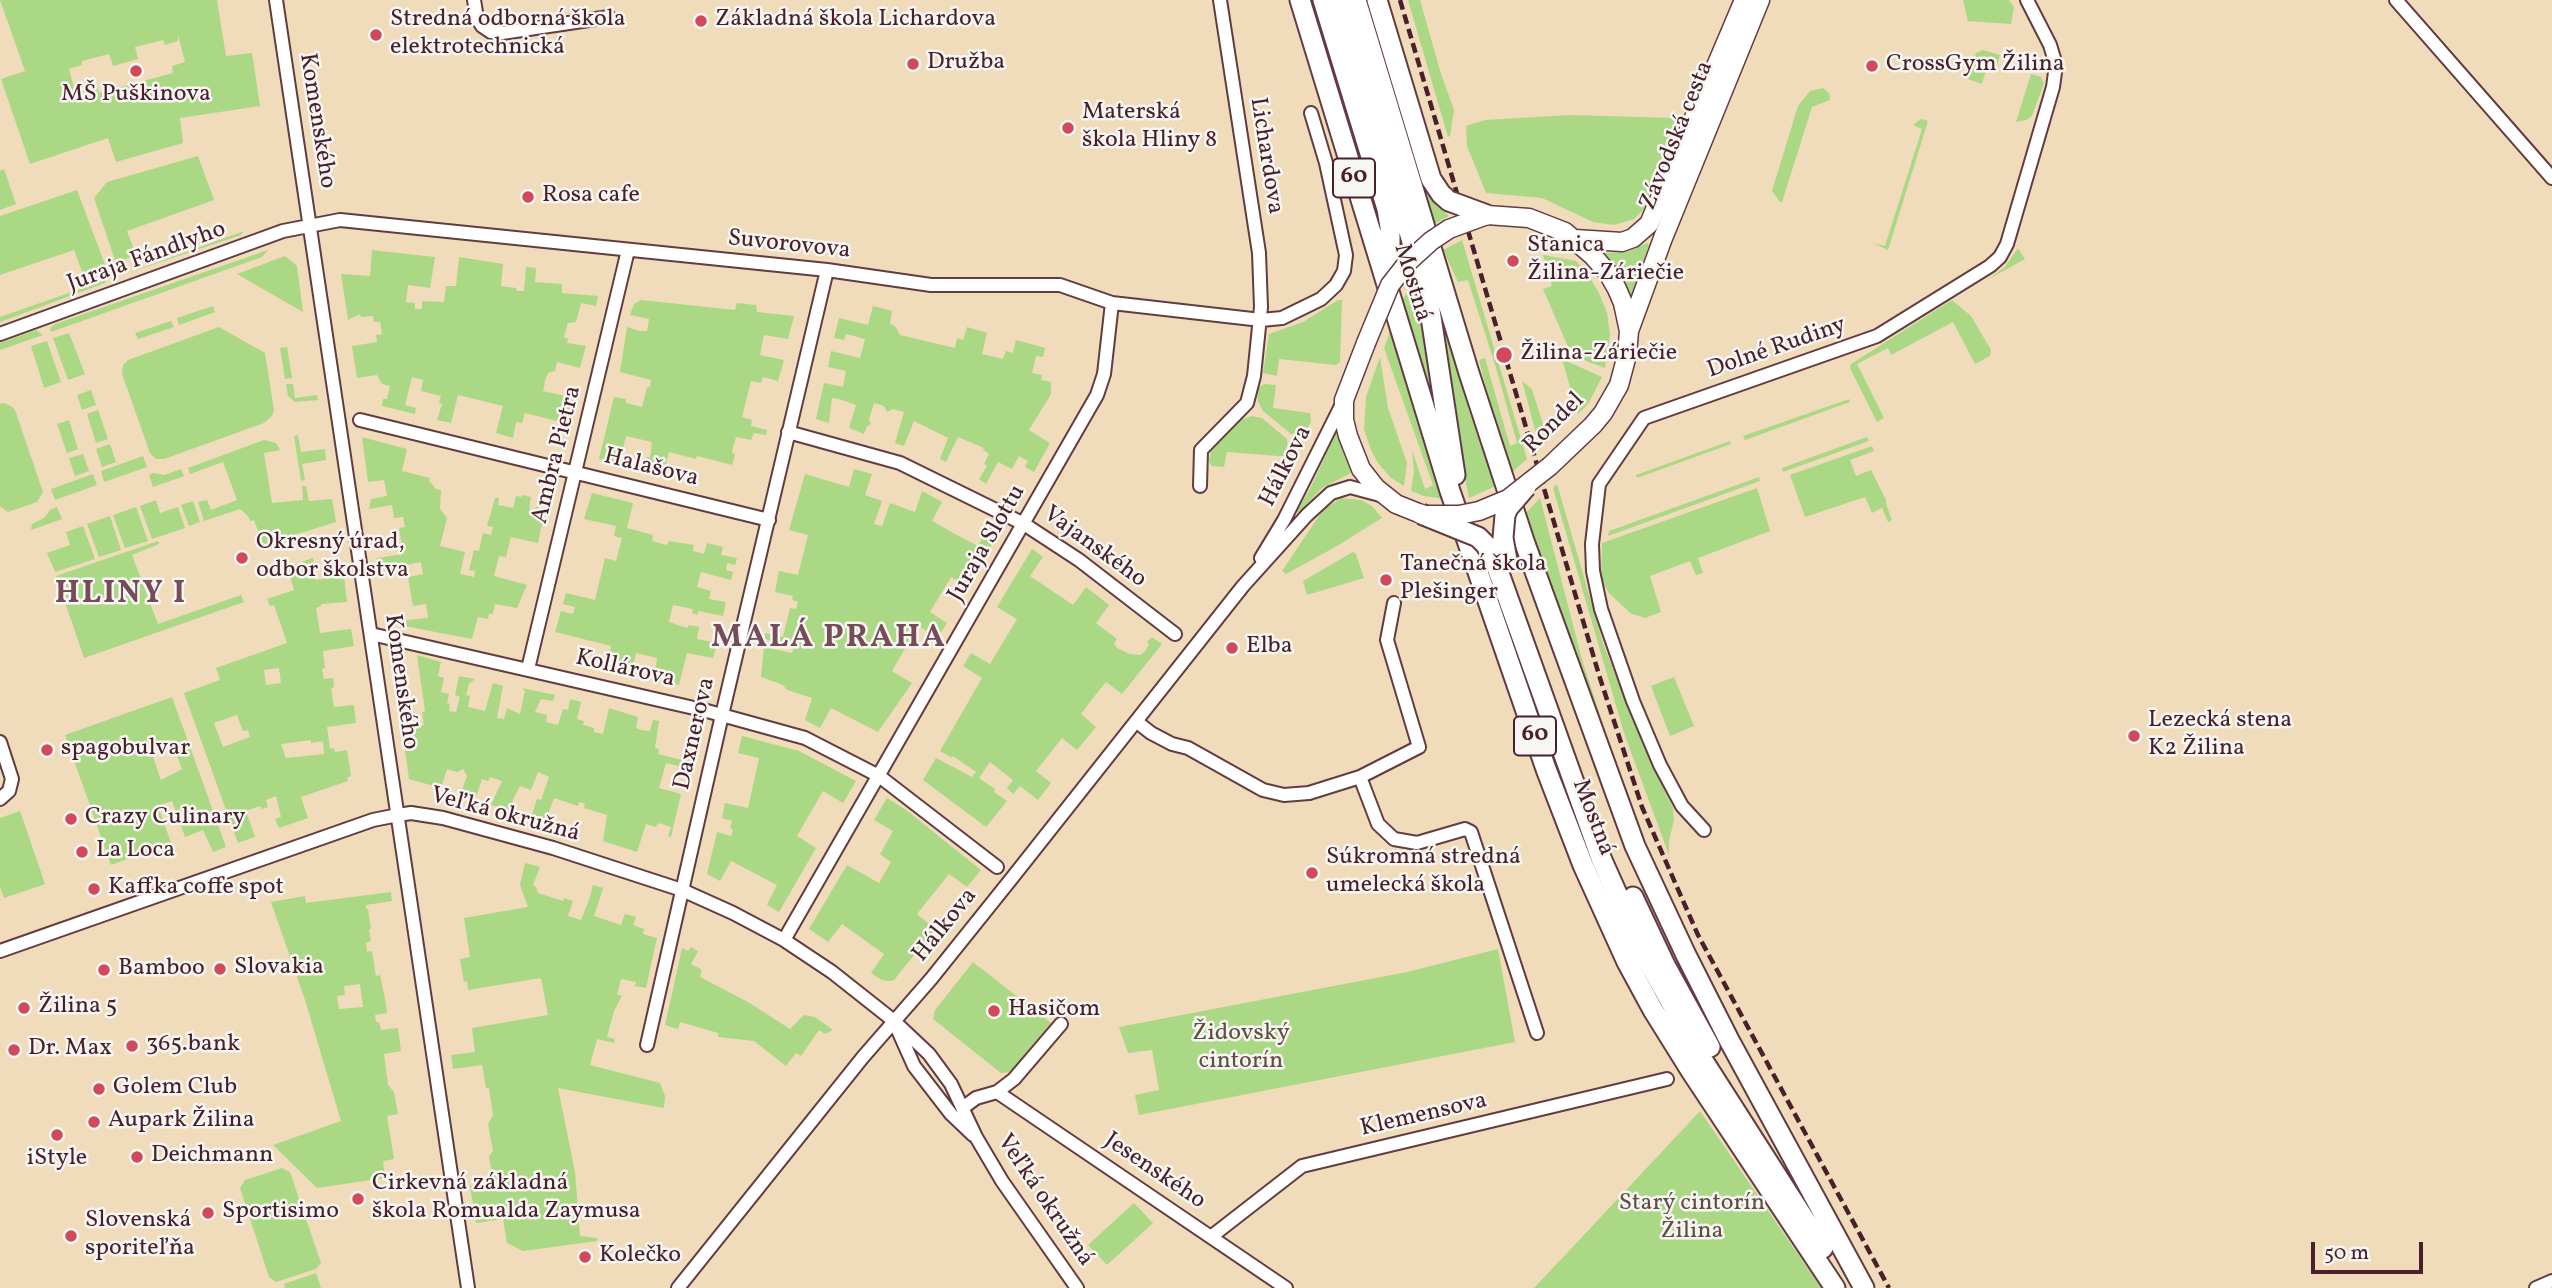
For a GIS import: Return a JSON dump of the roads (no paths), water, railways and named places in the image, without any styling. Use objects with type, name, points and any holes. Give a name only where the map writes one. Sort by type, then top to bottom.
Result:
[{"type":"main road","name":"Mostná","points":[[1300,0],[1407,357],[1546,769],[1583,865],[1627,962],[1691,1071],[1835,1288]]},
{"type":"main road","points":[[1323,0],[1387,209],[1390,227],[1390,285]]},
{"type":"main road","points":[[1342,0],[1429,297],[1453,464],[1471,551]]},
{"type":"main road","name":"Mostná","points":[[1356,0],[1469,373],[1529,554],[1634,846],[1686,955],[1864,1288]]},
{"type":"main road","points":[[1377,0],[1431,178],[1441,194],[1453,203],[1487,215]]},
{"type":"main road","points":[[1525,487],[1508,508],[1503,530],[1507,560],[1521,617],[1601,858],[1643,951],[1704,1062],[1847,1288]]},
{"type":"main road","points":[[1421,514],[1470,533],[1482,541],[1495,562],[1521,617],[1612,853],[1665,965],[1741,1099],[1782,1137]]},
{"type":"street","name":"Komenského","points":[[276,0],[468,1288]]},
{"type":"street","points":[[474,0],[477,18],[482,26],[491,32],[502,33],[609,17]]},
{"type":"street","name":"Lichardova","points":[[1200,486],[1201,450],[1247,403],[1254,376],[1261,320],[1259,253],[1220,0]]},
{"type":"street","name":"Závodská cesta","points":[[1576,239],[1622,242],[1633,238],[1649,225],[1744,0]]},
{"type":"street","name":"Závodská cesta","points":[[1628,337],[1662,238],[1760,0]]},
{"type":"street","name":"Dolné Rudiny","points":[[1704,830],[1682,806],[1660,765],[1633,701],[1604,618],[1594,579],[1592,544],[1599,484],[1644,418],[1877,336],[1990,266],[2000,257],[2011,232],[2053,87],[2056,65],[2050,45],[2027,0]]},
{"type":"street","points":[[2396,0],[2552,178]]},
{"type":"street","name":"Suvorovova","points":[[310,225],[340,220],[827,270],[931,285],[1060,285],[1112,303],[1261,320],[1282,318],[1301,310],[1328,292],[1344,271],[1346,254],[1326,163],[1311,113]]},
{"type":"street","name":"Rondel","points":[[1487,215],[1529,218],[1550,225],[1576,239],[1608,273],[1623,303],[1628,337],[1619,385],[1604,413],[1572,446],[1525,487],[1497,504],[1479,511],[1446,516],[1421,514],[1384,496],[1367,477],[1354,456],[1344,420],[1344,400],[1377,311],[1390,285],[1408,262],[1431,241],[1458,224],[1487,215]]},
{"type":"street","name":"Juraja Fándlyho","points":[[0,334],[283,231],[310,225]]},
{"type":"street","name":"Ambra Pietra","points":[[528,669],[628,250]]},
{"type":"street","name":"Daxnerova","points":[[647,1045],[827,270]]},
{"type":"street","name":"Juraja Slottu","points":[[784,940],[1097,395],[1104,374],[1112,303]]},
{"type":"street","name":"Hálkova","points":[[1243,586],[1284,520],[1344,400]]},
{"type":"street","name":"Halašova","points":[[360,420],[769,520]]},
{"type":"street","name":"Vajanského","points":[[788,432],[900,463],[1024,524],[1079,560],[1175,634]]},
{"type":"street","name":"Hálkova","points":[[678,1288],[1137,722],[1243,586],[1307,515],[1331,494],[1350,487],[1384,496]]},
{"type":"street","points":[[1137,722],[1151,733],[1172,744],[1188,748],[1263,790],[1283,795],[1309,793],[1360,777],[1419,747],[1387,640],[1394,603]]},
{"type":"street","name":"Kollárova","points":[[371,634],[722,715],[805,738],[879,776],[997,867]]},
{"type":"street","points":[[0,742],[12,779],[9,791],[0,799]]},
{"type":"street","points":[[1360,777],[1378,824],[1394,839],[1417,843],[1465,829],[1471,832],[1537,1033]]},
{"type":"street","name":"Veľká okružná","points":[[0,951],[373,820],[398,815],[411,813],[458,821],[553,848],[682,890],[733,913],[784,940],[832,972],[894,1021],[929,1054],[951,1084],[976,1137],[1002,1181],[1077,1288]]},
{"type":"street","name":"Veľká okružná","points":[[894,1021],[914,1066],[951,1114],[976,1137]]},
{"type":"street","points":[[964,1107],[976,1098],[997,1092],[1014,1079],[1061,1024]]},
{"type":"street","name":"Klemensova","points":[[1212,1236],[1302,1166],[1667,1079]]},
{"type":"street","name":"Jesenského","points":[[997,1092],[1286,1288]]},
{"type":"street","points":[[2536,1288],[2552,1280]]},
{"type":"railway","points":[[1400,0],[1599,675],[1642,807],[1698,935],[1889,1288]]},
{"type":"place","name":"Základná škola Lichardova","points":[[701,21]]},
{"type":"place","name":"Stredná odborná škola elektrotechnická","points":[[376,35]]},
{"type":"place","name":"Družba","points":[[913,64]]},
{"type":"place","name":"CrossGym Žilina","points":[[1872,66]]},
{"type":"place","name":"MŠ Puškinova","points":[[136,71]]},
{"type":"place","name":"Materská škola Hliny 8","points":[[1068,128]]},
{"type":"place","name":"Rosa cafe","points":[[528,197]]},
{"type":"place","name":"Stanica Žilina-Záriečie","points":[[1513,261]]},
{"type":"place","name":"Žilina-Záriečie","points":[[1504,355]]},
{"type":"place","name":"Okresný úrad, odbor školstva","points":[[242,558]]},
{"type":"place","name":"Tanečná škola Plešinger","points":[[1386,580]]},
{"type":"place","name":"Elba","points":[[1232,648]]},
{"type":"place","name":"Lezecká stena K2 Žilina","points":[[2134,736]]},
{"type":"place","name":"spagobulvar","points":[[47,750]]},
{"type":"place","name":"Crazy Culinary","points":[[71,819]]},
{"type":"place","name":"La Loca","points":[[82,852]]},
{"type":"place","name":"Súkromná stredná umelecká škola","points":[[1312,873]]},
{"type":"place","name":"Kaffka coffe spot","points":[[94,889]]},
{"type":"place","name":"Slovakia","points":[[220,969]]},
{"type":"place","name":"Bamboo","points":[[104,970]]},
{"type":"place","name":"Žilina 5","points":[[24,1008]]},
{"type":"place","name":"Hasičom","points":[[994,1011]]},
{"type":"place","name":"365.bank","points":[[132,1046]]},
{"type":"place","name":"Dr. Max","points":[[14,1050]]},
{"type":"place","name":"Golem Club","points":[[99,1089]]},
{"type":"place","name":"Aupark Žilina","points":[[94,1122]]},
{"type":"place","name":"iStyle","points":[[57,1135]]},
{"type":"place","name":"Deichmann","points":[[137,1157]]},
{"type":"place","name":"Cirkevná základná škola Romualda Zaymusa","points":[[358,1199]]},
{"type":"place","name":"Sportisimo","points":[[208,1213]]},
{"type":"place","name":"Slovenská sporiteľňa","points":[[71,1236]]},
{"type":"place","name":"Kolečko","points":[[585,1257]]},
{"type":"district","name":"HLINY I","points":[[121,596]]},
{"type":"district","name":"MALÁ PRAHA","points":[[829,640]]},
{"type":"park label","name":"Židovský cintorín","points":[[1241,1049]]},
{"type":"park label","name":"Starý cintorín Žilina","points":[[1692,1219]]}]
